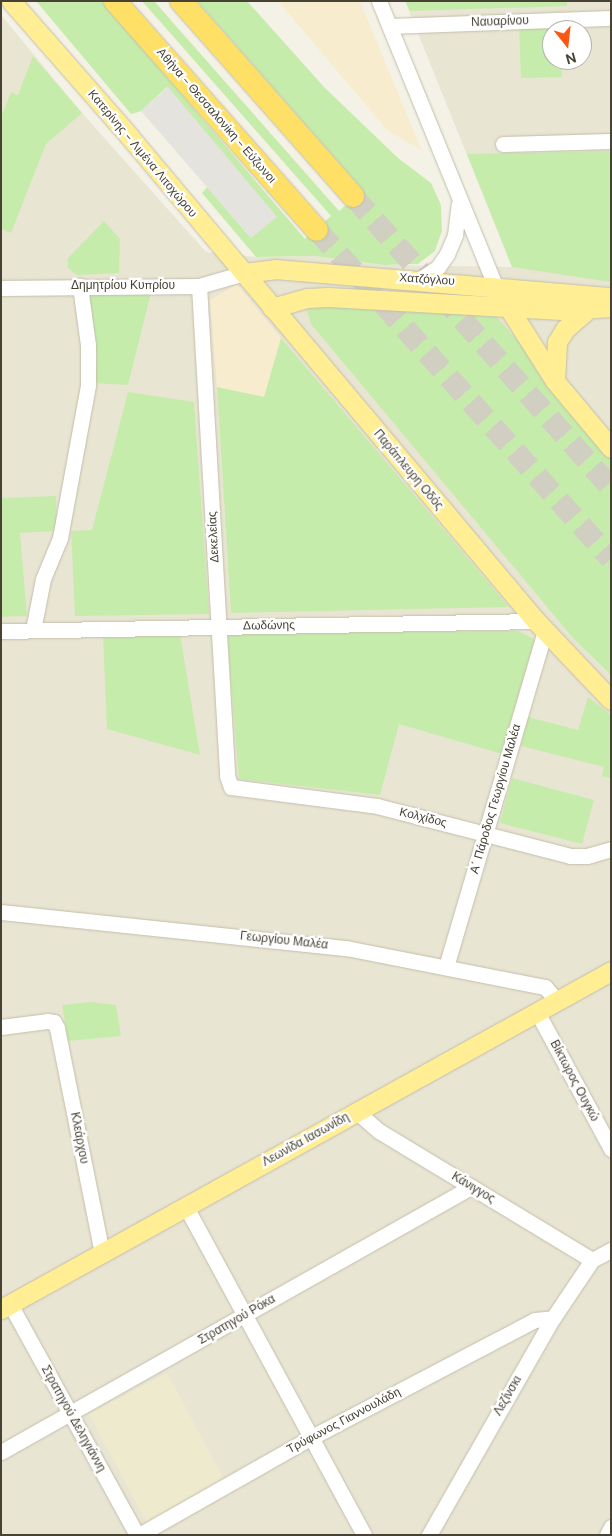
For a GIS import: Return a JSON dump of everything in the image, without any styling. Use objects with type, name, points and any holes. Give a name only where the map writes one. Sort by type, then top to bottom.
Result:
[{"type":"highway","name":"Αθήνα - Θεσσαλονίκη - Εύζωνοι","points":[[115,1],[317,230]]},
{"type":"highway","points":[[181,1],[353,196]]},
{"type":"main road","name":"Κατερίνης - Λιμένα Λιτοχώρου","points":[[11,1],[272,308]]},
{"type":"main road","name":"Χατζόγλου","points":[[244,273],[276,269],[611,297]]},
{"type":"main road","points":[[494,286],[555,381],[611,448]]},
{"type":"main road","name":"Χατζόγλου","points":[[272,308],[307,298],[328,297],[508,308],[588,309],[611,307]]},
{"type":"main road","name":"Παράπλευρη Οδός","points":[[272,308],[540,626],[611,700]]},
{"type":"main road","points":[[555,381],[558,342],[565,329],[588,309]]},
{"type":"main road","name":"Λεωνίδα Ιασωνίδη","points":[[6,1307],[611,971]]},
{"type":"street","points":[[379,1],[494,286]]},
{"type":"street","name":"Ναυαρίνου","points":[[390,26],[611,18]]},
{"type":"street","points":[[503,144],[611,141]]},
{"type":"street","points":[[419,280],[438,267],[447,254],[455,235],[459,200]]},
{"type":"street","name":"Δημητρίου Κυπρίου","points":[[1,288],[200,286],[244,273]]},
{"type":"street","points":[[33,630],[43,579],[60,538],[88,384],[88,345],[80,286]]},
{"type":"street","name":"Δεκελείας","points":[[200,286],[227,776],[231,787]]},
{"type":"street","name":"Δωδώνης","points":[[1,631],[219,627],[540,626]]},
{"type":"street","name":"Α΄ Πάροδος Γεωργίου Μαλέα","points":[[446,967],[487,834],[540,626]]},
{"type":"street","name":"Κολχίδος","points":[[231,787],[377,806],[570,856],[587,856],[611,849]]},
{"type":"street","name":"Γεωργίου Μαλέα","points":[[1,912],[295,941],[446,967],[545,987],[557,1001]]},
{"type":"street","name":"Βίκτωρος Ουγκώ","points":[[537,1012],[611,1149]]},
{"type":"street","name":"Κλεάρχου","points":[[1,1027],[54,1022],[102,1254]]},
{"type":"street","name":"Κάνιγγος","points":[[357,1112],[379,1131],[592,1260]]},
{"type":"street","name":"Στρατηγού Ρόκα","points":[[1,1452],[472,1187]]},
{"type":"street","points":[[186,1207],[364,1535]]},
{"type":"street","points":[[592,1260],[611,1250]]},
{"type":"street","name":"Λεζίνσκι","points":[[429,1535],[553,1318],[592,1260]]},
{"type":"street","name":"Στρατηγού Δεληγιάννη","points":[[6,1307],[70,1413],[138,1535]]},
{"type":"street","name":"Τρύφωνος Γιαννουλάδη","points":[[138,1535],[310,1438],[535,1320],[553,1318]]},
{"type":"street","points":[[607,1535],[611,1528]]},
{"type":"shaded area","points":[[278,1],[360,1],[422,151],[387,130]]},
{"type":"shaded area","points":[[405,1],[611,1],[611,1535],[1,1535],[1,15],[82,113],[206,252],[256,257],[314,256],[384,265],[512,267]]},
{"type":"shaded area","points":[[168,87],[277,217],[251,238],[141,111]]},
{"type":"shaded area","points":[[237,284],[281,338],[264,398],[217,387],[210,300]]},
{"type":"shaded area","points":[[167,1373],[225,1481],[147,1523],[89,1414]]},
{"type":"green space","points":[[36,1],[102,1],[305,239],[331,216],[142,1],[154,1],[339,211],[363,190],[197,1],[247,1],[324,87],[398,158],[431,183],[441,205],[442,231],[435,251],[418,264],[384,265],[314,256],[256,257],[202,193],[207,187],[251,238],[167,87],[141,111],[131,114]]},
{"type":"green space","points":[[405,1],[567,1],[567,6],[410,11]]},
{"type":"green space","points":[[542,23],[542,70],[562,70],[562,77],[521,78],[519,24]]},
{"type":"green space","points":[[33,56],[82,113],[46,144],[11,233],[1,229],[1,117],[11,92],[18,95]]},
{"type":"green space","points":[[611,151],[611,282],[512,267],[467,154]]},
{"type":"green space","points":[[104,221],[120,239],[119,273],[77,275],[68,268],[68,258]]},
{"type":"green space","points":[[88,293],[151,293],[128,385],[93,383],[97,360]]},
{"type":"green space","points":[[310,306],[422,307],[496,316],[518,341],[560,403],[611,460],[611,675],[573,638],[311,324],[307,310]]},
{"type":"green space","points":[[281,338],[509,607],[231,613],[217,387],[264,397]]},
{"type":"green space","points":[[128,392],[194,402],[209,614],[75,616],[71,531],[92,530]]},
{"type":"green space","points":[[56,496],[57,531],[20,533],[27,616],[1,617],[1,498]]},
{"type":"green space","points":[[518,631],[536,640],[502,754],[399,724],[380,795],[239,779],[227,632]]},
{"type":"green space","points":[[180,634],[200,755],[107,729],[103,635]]},
{"type":"green space","points":[[588,697],[611,715],[611,778],[602,776],[604,767],[521,746],[528,717],[578,730]]},
{"type":"green space","points":[[512,778],[594,800],[582,844],[500,823]]},
{"type":"green space","points":[[91,1002],[116,1005],[121,1036],[68,1041],[62,1005]]},
{"type":"tunnel","points":[[353,196],[611,488]]},
{"type":"tunnel","points":[[317,230],[611,559]]}]
